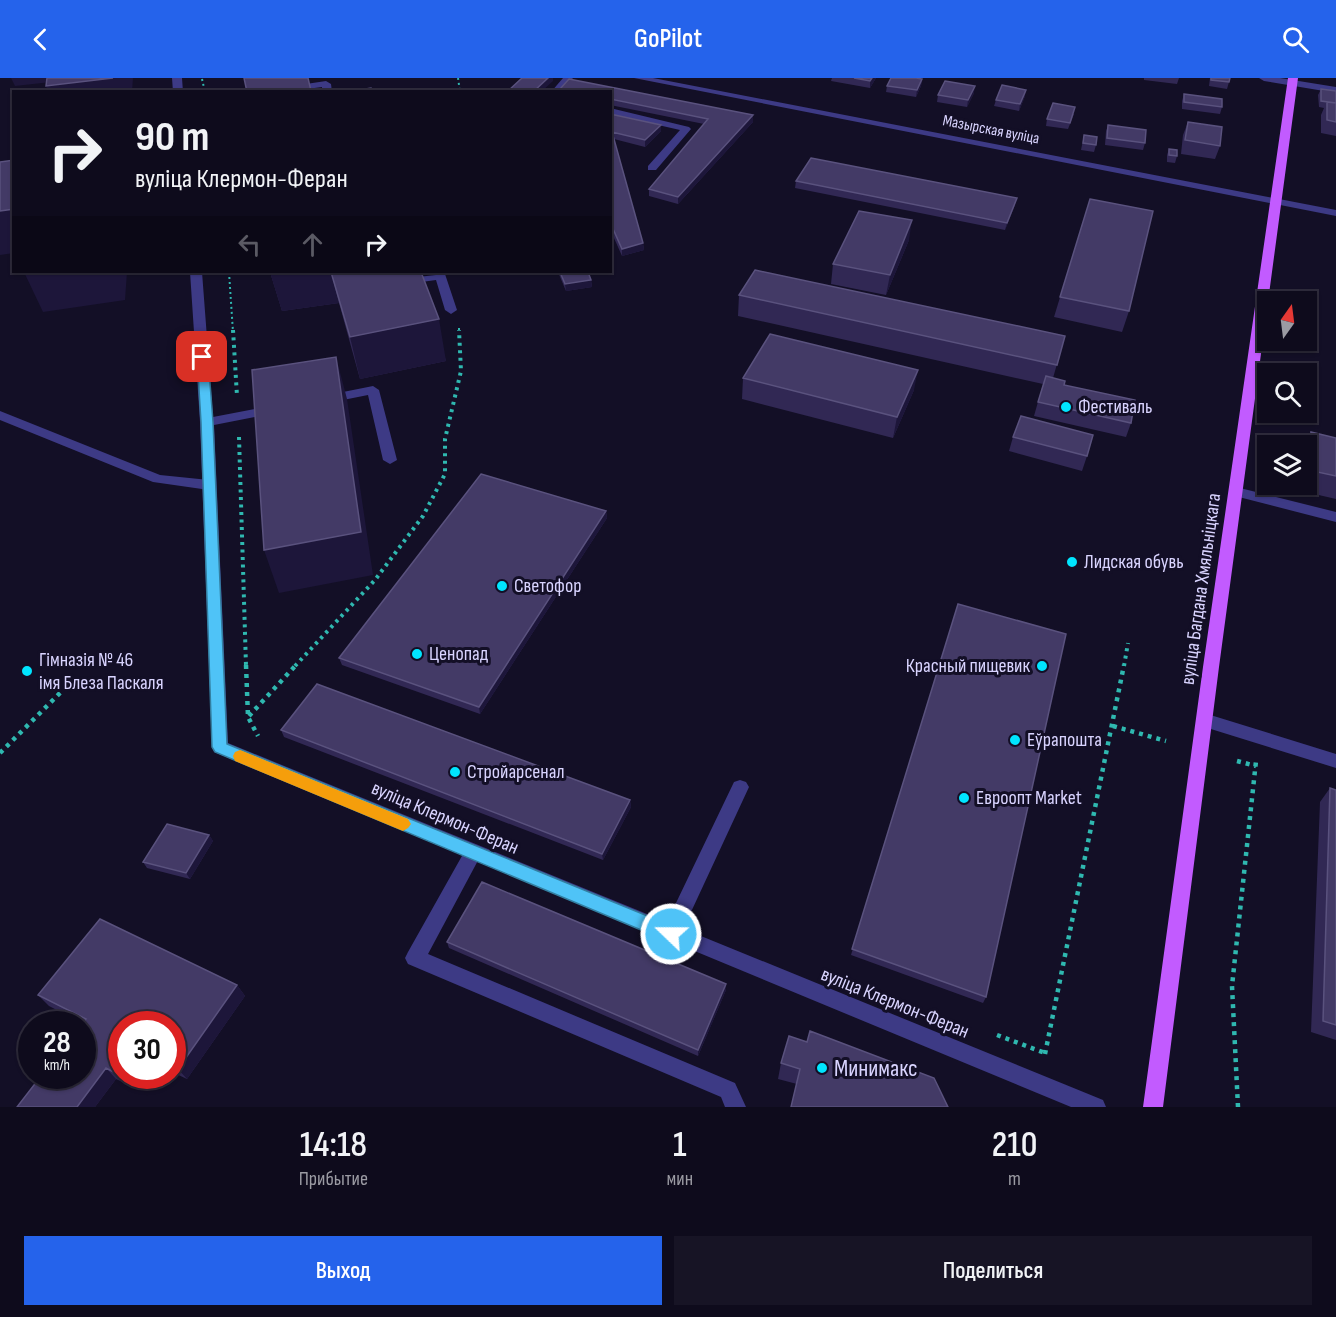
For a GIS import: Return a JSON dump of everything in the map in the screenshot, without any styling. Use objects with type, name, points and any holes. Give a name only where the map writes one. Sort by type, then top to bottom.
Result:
[{"type":"main road","name":"вуліца Багдана Хмяльніцкага","points":[[1153,1107],[1292,80]]},
{"type":"street","points":[[557,90],[568,78]]},
{"type":"street","name":"Мазырская вуліца","points":[[639,78],[1336,213]]},
{"type":"street","points":[[1264,78],[1292,80],[1336,90]]},
{"type":"street","points":[[274,90],[326,84],[327,90]]},
{"type":"street","points":[[612,111],[686,129],[652,168]]},
{"type":"street","points":[[196,273],[207,422],[220,747]]},
{"type":"street","points":[[382,273],[385,284],[441,276],[451,310]]},
{"type":"street","points":[[317,401],[373,390],[390,460]]},
{"type":"street","points":[[207,422],[284,407]]},
{"type":"street","points":[[0,415],[158,479],[209,485]]},
{"type":"street","points":[[1236,492],[1336,517]]},
{"type":"street","points":[[1204,720],[1336,761]]},
{"type":"street","name":"вуліца Клермон-Феран","points":[[220,747],[473,853],[1096,1107]]},
{"type":"street","points":[[671,934],[740,787]]},
{"type":"street","points":[[473,853],[415,958],[728,1090],[736,1107]]},
{"type":"path","points":[[229,273],[239,416],[248,717],[262,743]]},
{"type":"path","points":[[220,747],[375,580],[423,516],[445,474],[445,439],[461,371],[459,327]]},
{"type":"path","points":[[1039,1084],[1128,643]]},
{"type":"path","points":[[0,753],[70,683]]},
{"type":"path","points":[[1113,726],[1166,741]]},
{"type":"path","points":[[1238,1107],[1232,986],[1256,766],[1257,736]]},
{"type":"path","points":[[1237,761],[1256,766]]},
{"type":"path","points":[[990,1032],[1045,1053]]},
{"type":"building","points":[[47,78],[113,78],[46,86]]},
{"type":"building","points":[[244,78],[308,78],[311,90],[247,90]]},
{"type":"building","points":[[522,78],[548,78],[535,90],[509,90]]},
{"type":"building","points":[[854,78],[872,78],[870,81]]},
{"type":"building","points":[[891,78],[922,79],[917,90],[887,86]]},
{"type":"building","points":[[1211,78],[1230,78],[1229,82],[1211,80]]},
{"type":"building","points":[[569,79],[753,115],[678,197],[649,189],[708,119],[612,99],[612,90],[560,89]]},
{"type":"building","points":[[945,81],[975,86],[968,100],[938,95]]},
{"type":"building","points":[[1002,85],[1026,90],[1020,104],[996,100]]},
{"type":"building","points":[[1321,89],[1336,91],[1336,103],[1321,101]]},
{"type":"building","points":[[1184,94],[1222,99],[1222,107],[1184,102]]},
{"type":"building","points":[[1327,102],[1336,103],[1336,122],[1327,120]]},
{"type":"building","points":[[1053,103],[1075,107],[1070,123],[1047,119]]},
{"type":"building","points":[[612,114],[661,125],[645,140],[612,132]]},
{"type":"building","points":[[1188,122],[1222,127],[1220,146],[1185,140]]},
{"type":"building","points":[[1108,125],[1146,130],[1145,143],[1107,138]]},
{"type":"building","points":[[612,132],[643,243],[622,249],[612,226]]},
{"type":"building","points":[[1084,135],[1097,137],[1096,145],[1083,143]]},
{"type":"building","points":[[1169,149],[1177,150],[1177,156],[1169,155]]},
{"type":"building","points":[[811,158],[1017,198],[1007,223],[796,181]]},
{"type":"building","points":[[12,160],[12,209],[0,211],[0,162]]},
{"type":"building","points":[[1090,199],[1153,211],[1129,311],[1060,297]]},
{"type":"building","points":[[859,211],[912,220],[890,275],[833,264]]},
{"type":"building","points":[[755,270],[1065,336],[1057,365],[739,295]]},
{"type":"building","points":[[331,273],[421,273],[439,319],[350,337]]},
{"type":"building","points":[[560,273],[588,273],[591,280],[565,284]]},
{"type":"building","points":[[770,334],[918,370],[897,417],[743,378]]},
{"type":"building","points":[[336,357],[361,532],[264,550],[252,370]]},
{"type":"building","points":[[1046,376],[1065,381],[1064,385],[1135,400],[1131,423],[1038,402]]},
{"type":"building","points":[[1021,416],[1093,435],[1087,456],[1013,437]]},
{"type":"building","points":[[1311,432],[1336,438],[1336,476],[1317,472],[1317,435],[1311,435]]},
{"type":"building","points":[[481,474],[606,511],[479,707],[339,658]]},
{"type":"building","name":"Евроопт Market","points":[[958,604],[1066,634],[986,997],[852,949]]},
{"type":"building","name":"Стройарсенал","points":[[317,684],[630,800],[602,854],[281,730]]},
{"type":"building","points":[[1330,788],[1336,790],[1336,1025],[1323,1021]]},
{"type":"building","points":[[167,824],[209,835],[186,873],[143,862]]},
{"type":"building","points":[[482,882],[726,984],[698,1050],[447,942]]},
{"type":"building","points":[[100,919],[237,985],[186,1058],[186,1011],[108,1011],[108,1069],[106,1068],[96,1081],[96,1011],[70,1011],[38,995]]},
{"type":"building","name":"Минимакс","points":[[810,1031],[934,1078],[948,1107],[791,1107],[800,1069],[781,1063],[789,1036],[807,1042]]},
{"type":"building","points":[[31,1089],[90,1089],[77,1107],[17,1107]]},
{"type":"slow traffic","points":[[240,756],[403,824]]},
{"type":"place","name":"Фестиваль","points":[[1066,407]]},
{"type":"place","name":"Лидская обувь","points":[[1072,562]]},
{"type":"place","name":"Светофор","points":[[502,586]]},
{"type":"place","name":"Ценопад","points":[[417,654]]},
{"type":"place","name":"Красный пищевик","points":[[1042,666]]},
{"type":"place","name":"Гімназія № 46 імя Блеза Паскаля","points":[[27,671]]},
{"type":"place","name":"Еўрапошта","points":[[1015,740]]},
{"type":"place","name":"Стройарсенал","points":[[455,772]]},
{"type":"place","name":"Евроопт Market","points":[[964,798]]},
{"type":"place","name":"Минимакс","points":[[822,1068]]},
{"type":"route","points":[[202,357],[207,422],[220,747],[671,934]]}]
